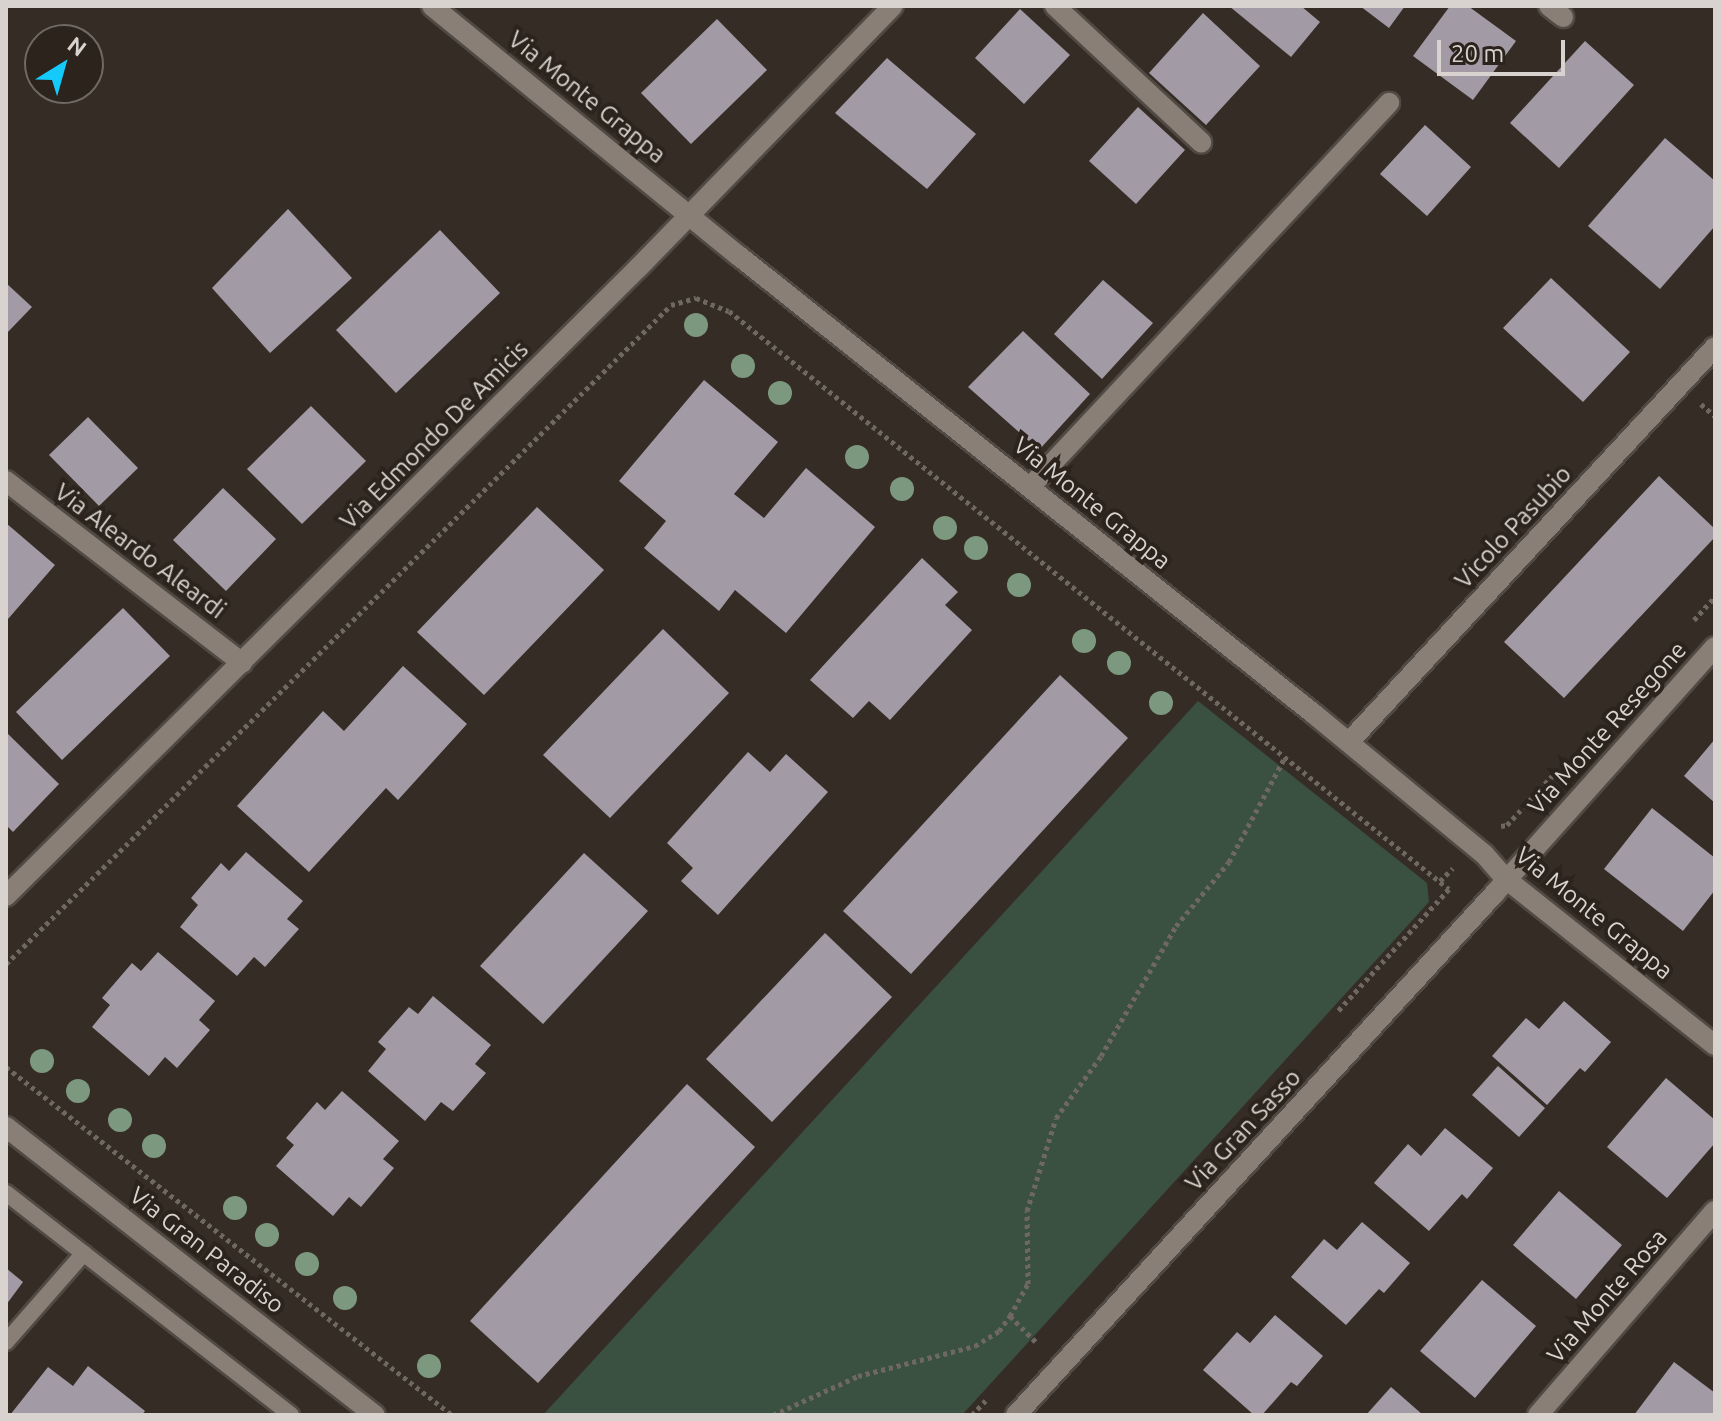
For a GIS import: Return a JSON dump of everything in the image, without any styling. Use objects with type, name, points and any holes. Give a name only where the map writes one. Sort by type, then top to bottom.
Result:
[{"type":"street","name":"Via Monte Grappa","points":[[432,6],[1349,742],[1484,854],[1506,879],[1715,1045]]},
{"type":"street","name":"Via Edmondo De Amicis","points":[[6,896],[242,663],[893,6]]},
{"type":"street","points":[[1055,6],[1201,142]]},
{"type":"street","points":[[1030,487],[1389,103]]},
{"type":"street","name":"Vicolo Pasubio","points":[[1349,742],[1715,347]]},
{"type":"street","name":"Via Aleardo Aleardi","points":[[6,481],[242,663]]},
{"type":"street","name":"Via Monte Resegone","points":[[1506,879],[1715,647]]},
{"type":"street","name":"Via Gran Sasso","points":[[1016,1415],[1506,879]]},
{"type":"street","name":"Via Gran Paradiso","points":[[6,1127],[375,1415]]},
{"type":"street","name":"Via Monte Rosa","points":[[1538,1415],[1715,1211]]},
{"type":"lane","points":[[6,1193],[291,1415]]},
{"type":"lane","points":[[6,1342],[84,1253]]},
{"type":"path","points":[[6,964],[671,305],[696,298],[729,311],[1449,889]]},
{"type":"path","points":[[773,1415],[858,1376],[975,1346],[999,1331],[1028,1284],[1027,1211],[1056,1118],[1101,1056],[1176,926],[1229,862],[1285,757]]},
{"type":"path","points":[[1440,881],[1457,864]]},
{"type":"path","points":[[6,1067],[452,1415]]},
{"type":"path","points":[[1010,1316],[1037,1343]]},
{"type":"green space","points":[[1198,701],[1427,883],[1429,902],[962,1415],[543,1415]]},
{"type":"building","points":[[1229,6],[1301,6],[1320,22],[1291,57]]},
{"type":"building","points":[[1360,6],[1405,6],[1389,28]]},
{"type":"building","points":[[1450,6],[1468,6],[1516,41],[1473,100],[1413,56]]},
{"type":"building","points":[[1020,9],[1070,55],[1024,104],[975,58]]},
{"type":"building","points":[[1203,13],[1260,66],[1206,125],[1149,73]]},
{"type":"building","points":[[717,19],[767,70],[691,144],[641,93]]},
{"type":"building","points":[[1585,41],[1634,85],[1559,168],[1510,123]]},
{"type":"building","points":[[887,58],[976,134],[927,189],[835,113]]},
{"type":"building","points":[[1138,107],[1185,150],[1136,204],[1089,161]]},
{"type":"building","points":[[1425,125],[1471,167],[1427,216],[1380,174]]},
{"type":"building","points":[[1665,138],[1715,181],[1715,226],[1660,289],[1588,226]]},
{"type":"building","points":[[288,209],[352,278],[270,353],[212,288]]},
{"type":"building","points":[[440,230],[500,293],[396,393],[336,330]]},
{"type":"building","points":[[1551,278],[1630,352],[1583,402],[1503,328]]},
{"type":"building","points":[[1103,280],[1153,323],[1102,379],[1054,334]]},
{"type":"building","points":[[6,283],[32,307],[6,334]]},
{"type":"building","points":[[1023,331],[1090,394],[1039,450],[968,387]]},
{"type":"building","points":[[704,380],[778,442],[734,494],[764,518],[806,468],[875,527],[786,633],[735,590],[719,611],[644,548],[666,521],[619,481]]},
{"type":"building","points":[[311,406],[366,461],[302,524],[247,469]]},
{"type":"building","points":[[88,417],[138,468],[99,506],[49,455]]},
{"type":"building","points":[[1659,476],[1715,529],[1715,537],[1564,698],[1504,642]]},
{"type":"building","points":[[223,488],[276,539],[226,591],[173,540]]},
{"type":"building","points":[[537,507],[604,570],[484,695],[417,632]]},
{"type":"building","points":[[6,523],[55,565],[8,619],[6,617]]},
{"type":"building","points":[[922,558],[958,592],[945,605],[972,630],[890,720],[869,701],[853,718],[810,680]]},
{"type":"building","points":[[123,608],[170,656],[62,760],[16,712]]},
{"type":"building","points":[[663,629],[729,693],[610,818],[543,755]]},
{"type":"building","points":[[403,666],[467,724],[398,800],[386,788],[309,872],[237,806],[323,711],[344,731]]},
{"type":"building","points":[[1060,675],[1128,738],[911,974],[843,911]]},
{"type":"building","points":[[6,732],[59,784],[13,832],[6,825]]},
{"type":"building","points":[[1715,739],[1715,803],[1684,776]]},
{"type":"building","points":[[748,752],[770,772],[786,754],[828,792],[718,915],[681,881],[693,868],[667,843]]},
{"type":"building","points":[[1652,808],[1715,858],[1715,890],[1683,931],[1604,869]]},
{"type":"building","points":[[246,852],[303,901],[287,919],[299,929],[265,967],[254,957],[237,976],[180,927],[198,905],[191,898],[221,863],[229,871]]},
{"type":"building","points":[[584,853],[648,911],[543,1024],[480,966]]},
{"type":"building","points":[[825,933],[892,997],[772,1122],[706,1059]]},
{"type":"building","points":[[158,952],[215,1001],[199,1020],[210,1030],[177,1068],[165,1057],[149,1076],[92,1027],[110,1005],[102,998],[132,963],[141,971]]},
{"type":"building","points":[[433,996],[491,1045],[475,1064],[486,1073],[453,1111],[441,1102],[425,1121],[368,1071],[386,1049],[378,1042],[409,1007],[418,1014]]},
{"type":"building","points":[[1564,1001],[1611,1042],[1585,1072],[1580,1068],[1547,1105],[1492,1056],[1526,1018],[1539,1029]]},
{"type":"building","points":[[1498,1066],[1545,1108],[1519,1137],[1472,1095]]},
{"type":"building","points":[[1666,1078],[1715,1120],[1715,1143],[1667,1198],[1607,1147]]},
{"type":"building","points":[[687,1084],[755,1147],[538,1383],[470,1321]]},
{"type":"building","points":[[342,1091],[399,1141],[383,1159],[394,1168],[361,1207],[349,1197],[333,1216],[276,1166],[294,1145],[286,1138],[317,1102],[325,1110]]},
{"type":"building","points":[[1445,1128],[1493,1168],[1467,1199],[1462,1194],[1429,1231],[1374,1183],[1408,1144],[1421,1156]]},
{"type":"building","points":[[1559,1191],[1622,1245],[1576,1299],[1513,1245]]},
{"type":"building","points":[[1362,1222],[1410,1263],[1384,1293],[1379,1289],[1346,1325],[1291,1277],[1324,1239],[1337,1250]]},
{"type":"building","points":[[6,1268],[23,1282],[6,1305]]},
{"type":"building","points":[[1482,1280],[1536,1326],[1475,1398],[1420,1351]]},
{"type":"building","points":[[1275,1315],[1323,1356],[1297,1386],[1291,1382],[1262,1415],[1254,1415],[1203,1370],[1237,1332],[1250,1343]]},
{"type":"building","points":[[1674,1362],[1715,1393],[1714,1415],[1634,1415]]},
{"type":"building","points":[[88,1366],[145,1411],[142,1415],[10,1415],[48,1367],[73,1386]]},
{"type":"building","points":[[1391,1387],[1423,1415],[1366,1415]]}]
